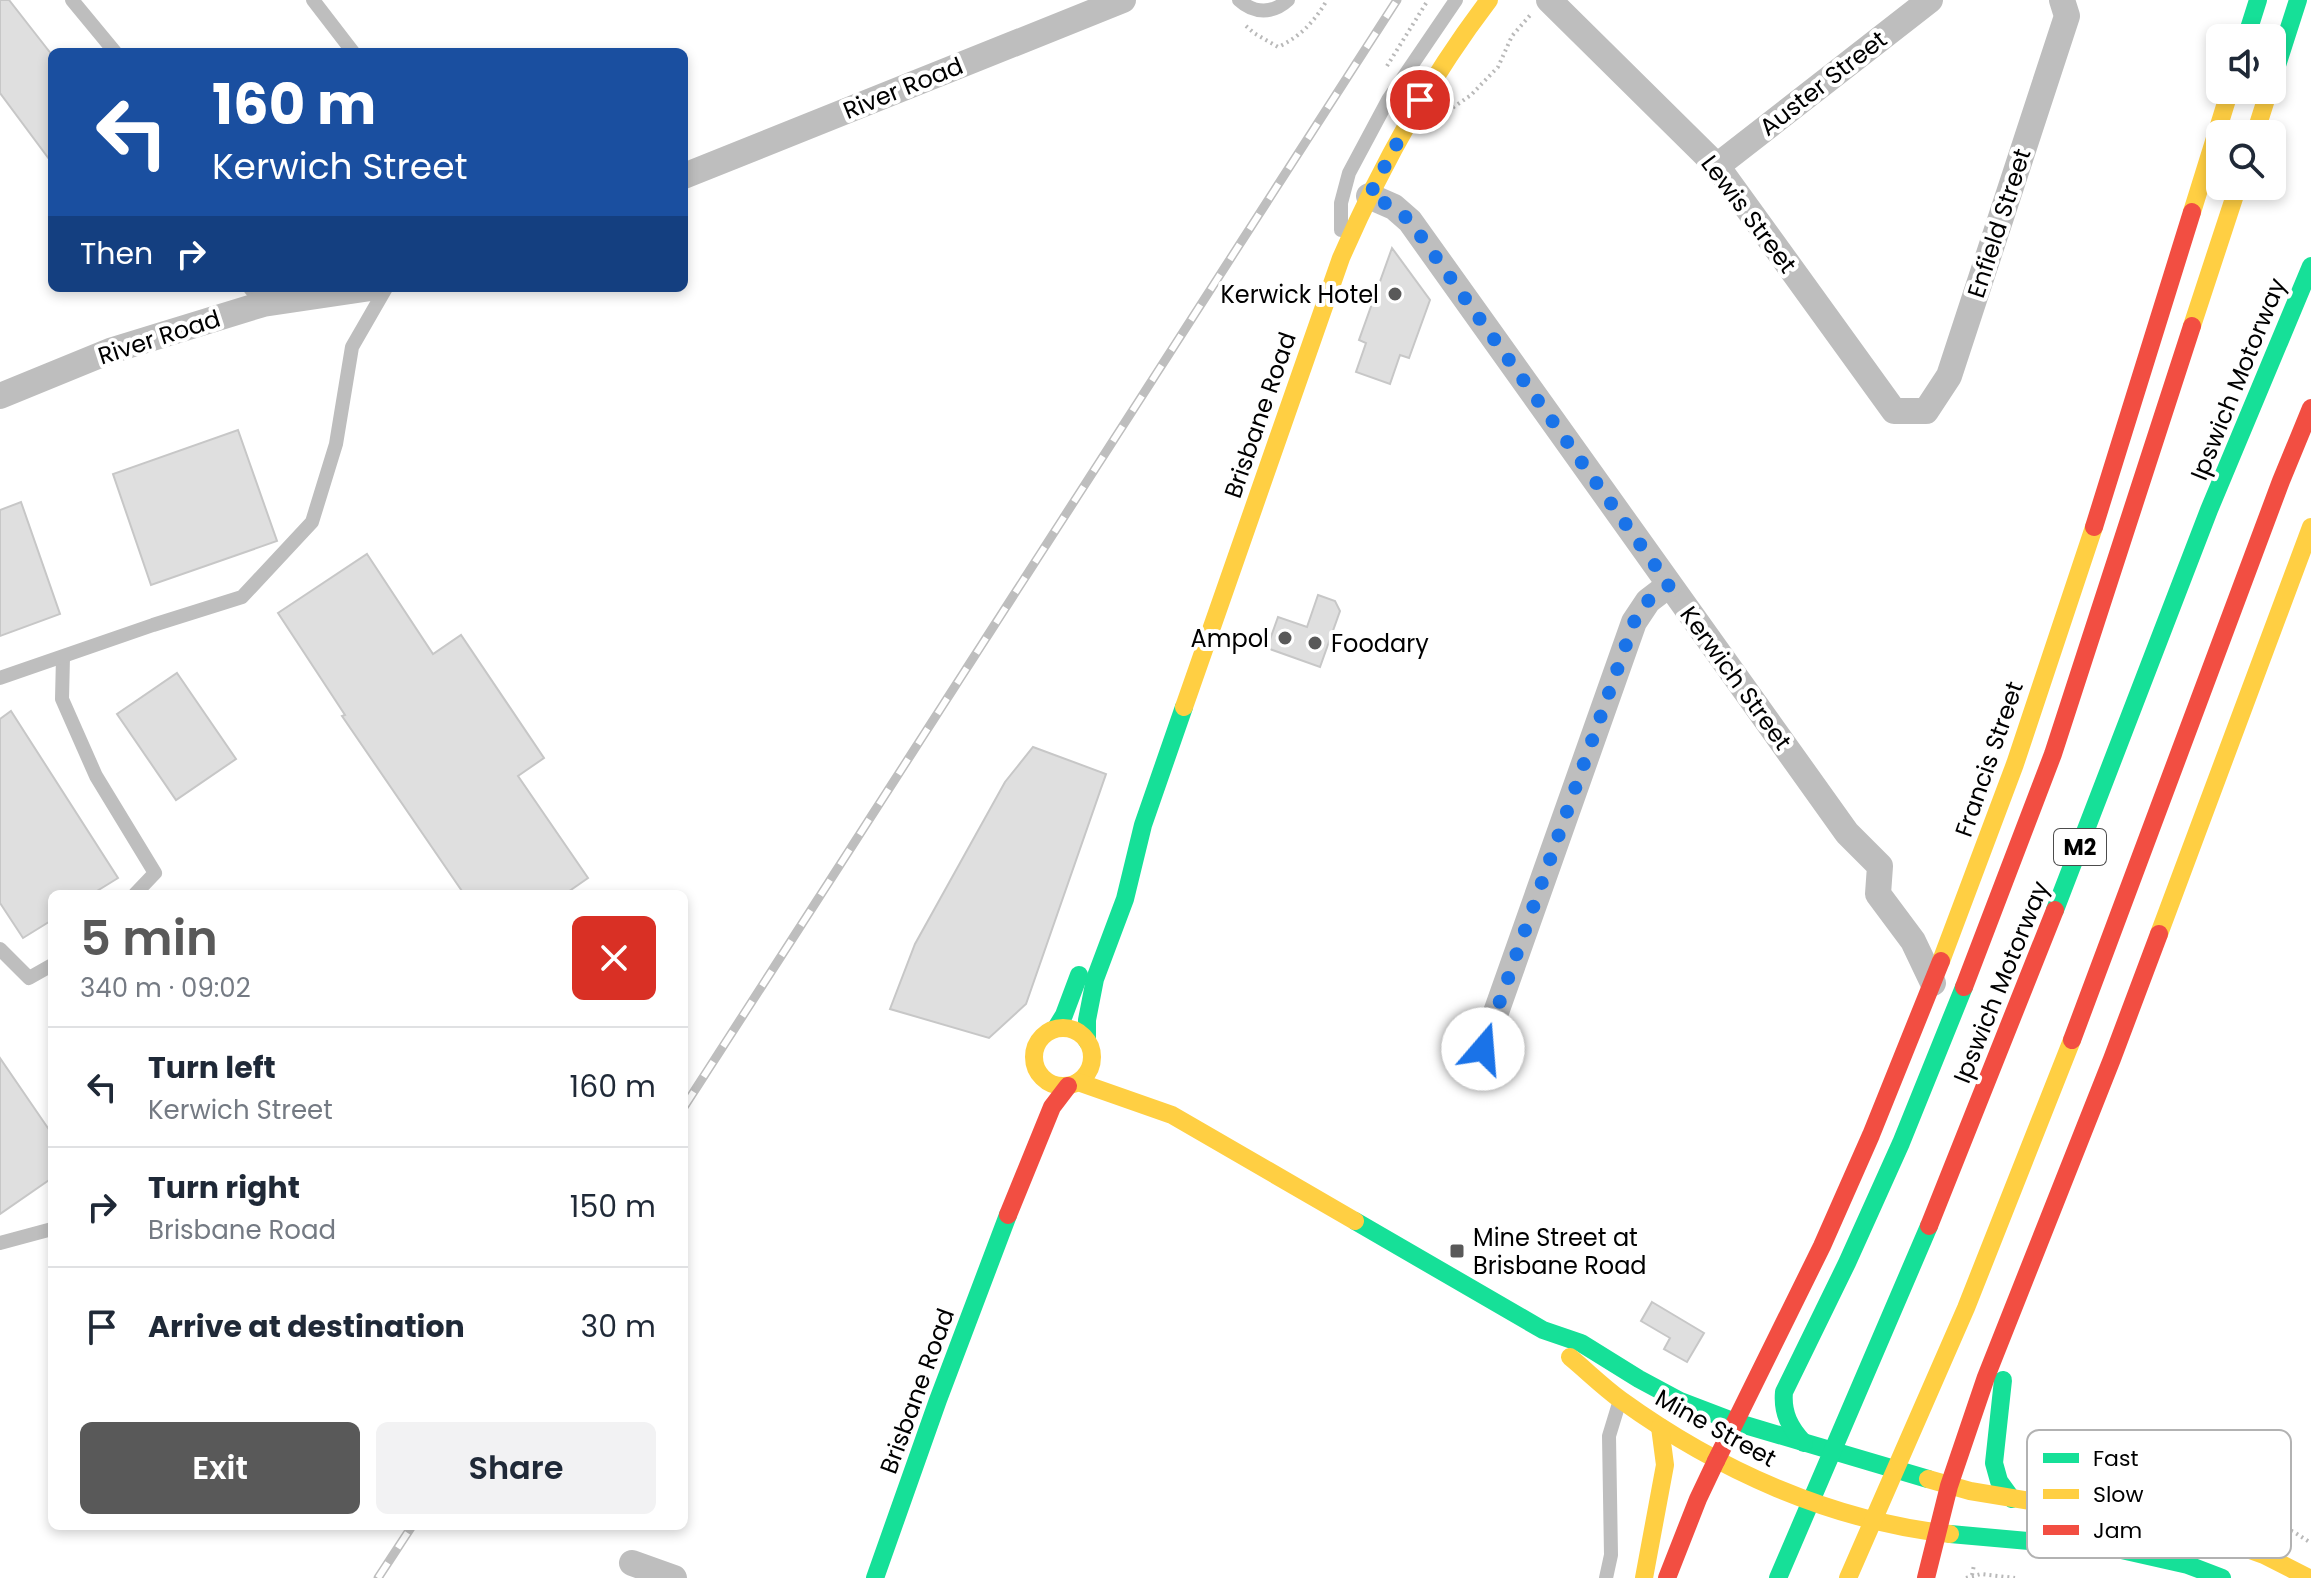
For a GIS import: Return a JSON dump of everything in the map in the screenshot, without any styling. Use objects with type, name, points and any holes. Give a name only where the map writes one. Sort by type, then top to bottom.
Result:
[{"type":"main road","name":"Brisbane Road","points":[[1056,1028],[1143,825],[1341,258],[1369,196],[1420,100],[1489,0]]},
{"type":"main road","points":[[2250,24],[2258,0]]},
{"type":"main road","points":[[2286,37],[2298,0]]},
{"type":"main road","name":"Francis Street","points":[[1667,1578],[1698,1499],[1846,1195],[1933,983],[2021,745],[2226,104]]},
{"type":"main road","points":[[1804,1443],[1785,1416],[1782,1405],[1784,1392],[1901,1143],[1976,959],[2048,768],[2233,200]]},
{"type":"main road","name":"Ipswich Motorway","points":[[1778,1578],[1981,1100],[2230,459],[2311,266]]},
{"type":"main road","name":"M2","points":[[1848,1578],[1907,1447],[2037,1131],[2311,408]]},
{"type":"main road","points":[[1926,1578],[1949,1486],[2002,1334],[2112,1059],[2311,527]]},
{"type":"main road","name":"Brisbane Road","points":[[1094,1051],[1086,1023],[1090,998],[1131,880],[1143,825]]},
{"type":"main road","points":[[1031,1096],[1036,1070],[1035,1049],[1046,1033],[1056,1028],[1070,1028],[1080,1033],[1094,1051],[1091,1067],[1073,1084],[1049,1083],[1036,1070]]},
{"type":"main road","name":"Brisbane Road","points":[[875,1578],[941,1388],[1052,1107],[1073,1084]]},
{"type":"main road","name":"Mine Street","points":[[1073,1084],[1114,1093],[1172,1115],[1543,1330],[1581,1343],[1680,1401],[1735,1422],[1949,1486],[2027,1501]]},
{"type":"main road","name":"Mine Street","points":[[1136,1084],[1172,1115]]},
{"type":"main road","name":"Brisbane Road","points":[[1006,1222],[1021,1139]]},
{"type":"main road","name":"Mine Street","points":[[1543,1330],[1620,1400],[1716,1461],[1759,1482],[1861,1517],[1937,1532],[2027,1542]]},
{"type":"main road","points":[[2002,1334],[2005,1368],[1994,1463],[1999,1481],[2012,1499]]},
{"type":"main road","points":[[1644,1578],[1665,1465],[1660,1427]]},
{"type":"main road","name":"Mine Street","points":[[2156,1558],[2222,1578]]},
{"type":"main road","name":"Mine Street","points":[[2270,1558],[2309,1578]]},
{"type":"street","name":"River Road","points":[[688,174],[1123,0]]},
{"type":"street","name":"Auster Street","points":[[1717,166],[1930,0]]},
{"type":"street","name":"Enfield Street","points":[[1894,411],[1926,411],[1949,376],[2067,16],[2062,0]]},
{"type":"street","name":"Lewis Street","points":[[1543,4],[1717,166],[1894,411]]},
{"type":"street","name":"Kerwich Street","points":[[1369,196],[1394,207],[1410,221],[1847,833],[1880,866],[1878,894],[1913,941],[1933,983]]},
{"type":"street","name":"River Road","points":[[0,396],[257,296],[314,292]]},
{"type":"street","points":[[1483,1049],[1634,622],[1648,601],[1669,585]]},
{"type":"street","points":[[632,1563],[674,1578]]},
{"type":"lane","points":[[72,0],[112,48]]},
{"type":"lane","points":[[313,0],[350,48]]},
{"type":"lane","points":[[1239,0],[1250,8],[1263,11],[1279,8],[1288,0]]},
{"type":"lane","points":[[1341,258],[1341,203],[1349,173],[1388,100],[1456,0]]},
{"type":"lane","points":[[0,678],[242,597],[312,522],[336,444],[352,347],[384,292]]},
{"type":"lane","points":[[63,657],[62,699],[96,776],[155,873],[139,890]]},
{"type":"lane","points":[[0,949],[29,978],[48,967]]},
{"type":"lane","points":[[0,1243],[48,1230]]},
{"type":"lane","points":[[1606,1578],[1611,1555],[1609,1436],[1620,1400]]},
{"type":"path","points":[[1382,75],[1428,0]]},
{"type":"path","points":[[1444,115],[1471,95],[1498,67],[1512,36],[1543,4]]},
{"type":"path","points":[[1966,1578],[1973,1572],[2015,1578]]},
{"type":"building","points":[[0,0],[9,0],[48,50],[48,158],[0,93]]},
{"type":"building","points":[[1392,248],[1430,300],[1409,358],[1400,355],[1390,384],[1356,372],[1366,343],[1359,340]]},
{"type":"building","points":[[238,430],[277,541],[151,585],[113,474]]},
{"type":"building","points":[[21,502],[60,614],[0,636],[0,510]]},
{"type":"building","points":[[367,554],[433,654],[461,635],[544,758],[518,776],[588,878],[571,890],[461,890],[342,716],[345,715],[278,613]]},
{"type":"building","name":"Foodary","points":[[1318,595],[1335,601],[1340,611],[1320,667],[1267,648],[1278,617],[1307,627]]},
{"type":"building","points":[[177,673],[236,759],[176,800],[117,714]]},
{"type":"building","points":[[11,711],[118,878],[98,890],[48,890],[48,922],[23,938],[0,903],[0,719]]},
{"type":"building","points":[[1033,747],[1106,774],[1026,1004],[989,1038],[890,1009],[915,944],[1005,782]]},
{"type":"building","points":[[0,1058],[48,1128],[48,1181],[0,1214]]},
{"type":"building","points":[[1652,1302],[1704,1333],[1687,1362],[1664,1349],[1670,1338],[1641,1321]]},
{"type":"railway","points":[[688,1101],[1397,0]]},
{"type":"railway","points":[[378,1578],[409,1530]]},
{"type":"traffic: fast","points":[[2250,24],[2258,0]]},
{"type":"traffic: fast","points":[[2286,37],[2298,0]]},
{"type":"traffic: fast","points":[[2055,910],[2209,510],[2311,266]]},
{"type":"traffic: fast","points":[[1087,1041],[1087,1020],[1095,979],[1125,899],[1143,825],[1184,707]]},
{"type":"traffic: fast","points":[[1056,1028],[1079,975]]},
{"type":"traffic: fast","points":[[1804,1443],[1788,1420],[1784,1392],[1901,1143],[1964,987]]},
{"type":"traffic: fast","points":[[875,1578],[1008,1215]]},
{"type":"traffic: fast","points":[[1355,1221],[1543,1330],[1581,1343],[1680,1401],[1735,1422],[1928,1479]]},
{"type":"traffic: fast","points":[[1778,1578],[1929,1226]]},
{"type":"traffic: fast","points":[[2003,1380],[1994,1463],[1999,1481],[2012,1499]]},
{"type":"traffic: fast","points":[[1950,1534],[2027,1541]]},
{"type":"traffic: fast","points":[[2157,1558],[2188,1565],[2222,1578]]},
{"type":"traffic: slow","points":[[1184,707],[1341,258],[1407,124],[1489,0]]},
{"type":"traffic: slow","points":[[2192,212],[2226,104]]},
{"type":"traffic: slow","points":[[2259,120],[2265,104]]},
{"type":"traffic: slow","points":[[2192,326],[2233,200]]},
{"type":"traffic: slow","points":[[1941,961],[2015,764],[2094,527]]},
{"type":"traffic: slow","points":[[2159,934],[2311,527]]},
{"type":"traffic: slow","points":[[1063,1028],[1084,1036],[1092,1057],[1084,1078],[1063,1086],[1042,1078],[1034,1057],[1042,1036],[1063,1028]]},
{"type":"traffic: slow","points":[[1848,1578],[1966,1308],[2072,1040]]},
{"type":"traffic: slow","points":[[1078,1082],[1172,1115],[1355,1221]]},
{"type":"traffic: slow","points":[[1570,1357],[1614,1395],[1658,1425],[1736,1470],[1819,1504],[1862,1517],[1950,1534]]},
{"type":"traffic: slow","points":[[1644,1578],[1665,1465],[1660,1427]]},
{"type":"traffic: slow","points":[[1928,1479],[1970,1491],[2027,1500]]},
{"type":"traffic: slow","points":[[2270,1558],[2309,1578]]},
{"type":"traffic: jam","points":[[2094,527],[2192,212]]},
{"type":"traffic: jam","points":[[1964,987],[2053,754],[2192,326]]},
{"type":"traffic: jam","points":[[2072,1040],[2311,408]]},
{"type":"traffic: jam","points":[[1929,1226],[2055,910]]},
{"type":"traffic: jam","points":[[1926,1578],[1949,1486],[1986,1377],[2159,934]]},
{"type":"traffic: jam","points":[[1716,1461],[1822,1246],[1871,1135],[1941,961]]},
{"type":"traffic: jam","points":[[1008,1215],[1052,1107],[1068,1086]]},
{"type":"traffic: jam","points":[[1667,1578],[1716,1461]]},
{"type":"place","name":"Kerwick Hotel","points":[[1395,294]]},
{"type":"place","name":"Ampol","points":[[1285,638]]},
{"type":"place","name":"Foodary","points":[[1315,643]]},
{"type":"place","name":"Mine Street at Brisbane Road","points":[[1457,1251]]},
{"type":"route","points":[[1420,100],[1369,196],[1401,211],[1410,221],[1669,585],[1648,601],[1634,622],[1483,1049]]}]
